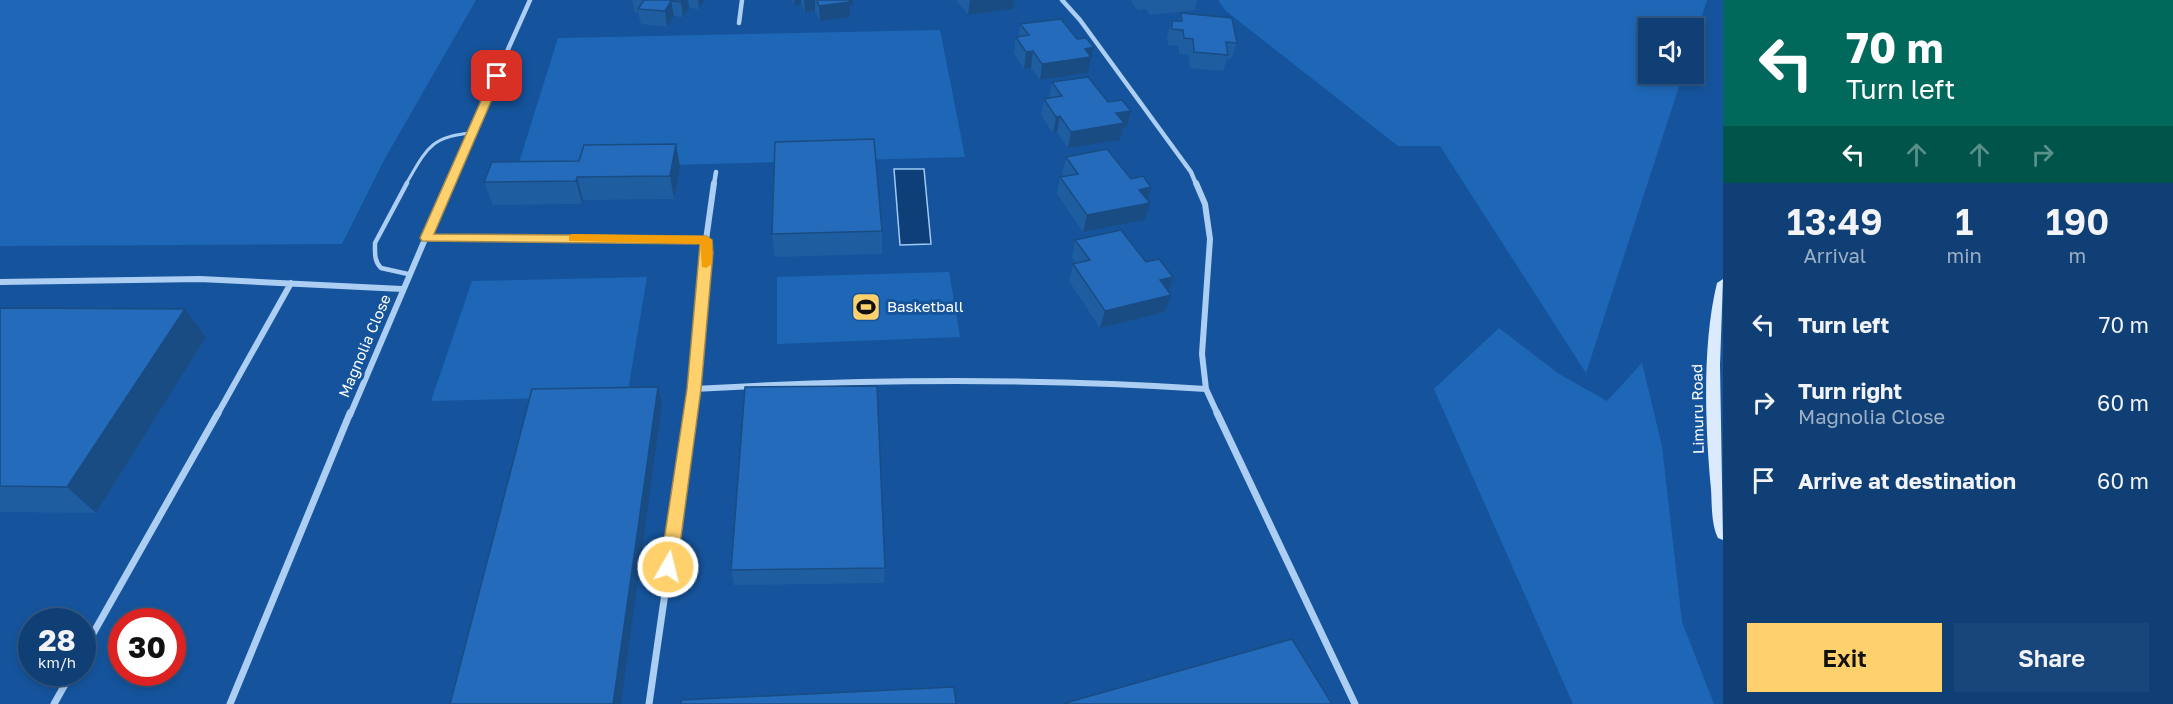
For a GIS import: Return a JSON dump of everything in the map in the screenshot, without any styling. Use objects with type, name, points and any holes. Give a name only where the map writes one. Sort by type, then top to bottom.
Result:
[{"type":"main road","name":"Limuru Road","points":[[1723,283],[1718,302],[1714,348],[1714,405],[1723,534]]},
{"type":"street","name":"Magnolia Close","points":[[230,704],[408,273],[426,238],[530,0]]},
{"type":"street","points":[[740,23],[742,0]]},
{"type":"street","points":[[1062,0],[1080,20],[1191,172],[1205,204],[1210,239],[1202,354],[1206,389],[1355,704]]},
{"type":"street","points":[[649,704],[694,389],[707,253],[706,240],[716,172]]},
{"type":"street","points":[[426,238],[706,240]]},
{"type":"street","points":[[0,282],[200,279],[402,289]]},
{"type":"street","points":[[96,628],[291,283]]},
{"type":"street","points":[[694,389],[808,382],[970,382],[1144,385],[1206,389]]},
{"type":"street","points":[[54,704],[64,686]]},
{"type":"lane","points":[[408,273],[385,270],[377,265],[373,258],[375,243],[391,212],[435,142],[453,134],[472,133]]},
{"type":"shaded area","points":[[0,0],[476,0],[384,160],[342,244],[0,246]]},
{"type":"shaded area","points":[[1218,0],[1707,0],[1701,18],[1638,18],[1638,84],[1680,84],[1586,373],[1440,146],[1398,146],[1226,11]]},
{"type":"shaded area","points":[[940,30],[965,157],[517,169],[558,38]]},
{"type":"shaded area","points":[[894,169],[924,169],[931,244],[900,245]]},
{"type":"shaded area","name":"Basketball","points":[[949,272],[960,337],[777,344],[777,277]]},
{"type":"shaded area","points":[[647,277],[627,396],[431,401],[472,281]]},
{"type":"shaded area","points":[[1499,328],[1559,374],[1607,401],[1642,363],[1662,446],[1682,622],[1714,704],[1573,704],[1434,389]]},
{"type":"building","points":[[644,0],[682,0],[681,2],[671,1],[665,11],[638,9]]},
{"type":"building","points":[[817,0],[849,0],[850,2],[819,6]]},
{"type":"building","points":[[1181,13],[1232,18],[1237,43],[1226,42],[1228,55],[1194,52],[1193,39],[1184,38],[1183,30],[1172,29],[1172,21],[1182,21]]},
{"type":"building","points":[[1061,19],[1077,39],[1086,38],[1094,47],[1085,49],[1091,57],[1042,64],[1033,51],[1026,52],[1016,37],[1029,35],[1020,24]]},
{"type":"building","points":[[1088,77],[1108,102],[1122,100],[1131,111],[1116,113],[1124,123],[1071,132],[1060,116],[1056,117],[1044,99],[1062,96],[1052,82]]},
{"type":"building","points":[[874,139],[882,231],[772,234],[775,142]]},
{"type":"building","points":[[676,144],[670,176],[577,177],[576,181],[484,182],[492,162],[579,161],[584,145]]},
{"type":"building","points":[[1107,149],[1131,179],[1143,176],[1151,187],[1139,190],[1150,203],[1087,215],[1060,177],[1078,174],[1066,157]]},
{"type":"building","points":[[1121,230],[1146,262],[1159,259],[1173,277],[1160,280],[1171,295],[1105,311],[1073,264],[1090,260],[1075,240]]},
{"type":"building","points":[[0,308],[185,309],[67,487],[0,486]]},
{"type":"building","points":[[877,386],[885,568],[731,570],[745,387]]},
{"type":"building","points":[[658,387],[613,704],[450,704],[532,389]]},
{"type":"building","points":[[1292,639],[1332,704],[1062,704]]},
{"type":"building","points":[[954,687],[956,704],[681,704],[681,700]]},
{"type":"slow traffic","points":[[573,238],[706,240],[706,264]]},
{"type":"place","name":"Basketball","points":[[866,307]]},
{"type":"route","points":[[497,76],[426,238],[706,240],[707,253],[694,389],[668,567]]}]
